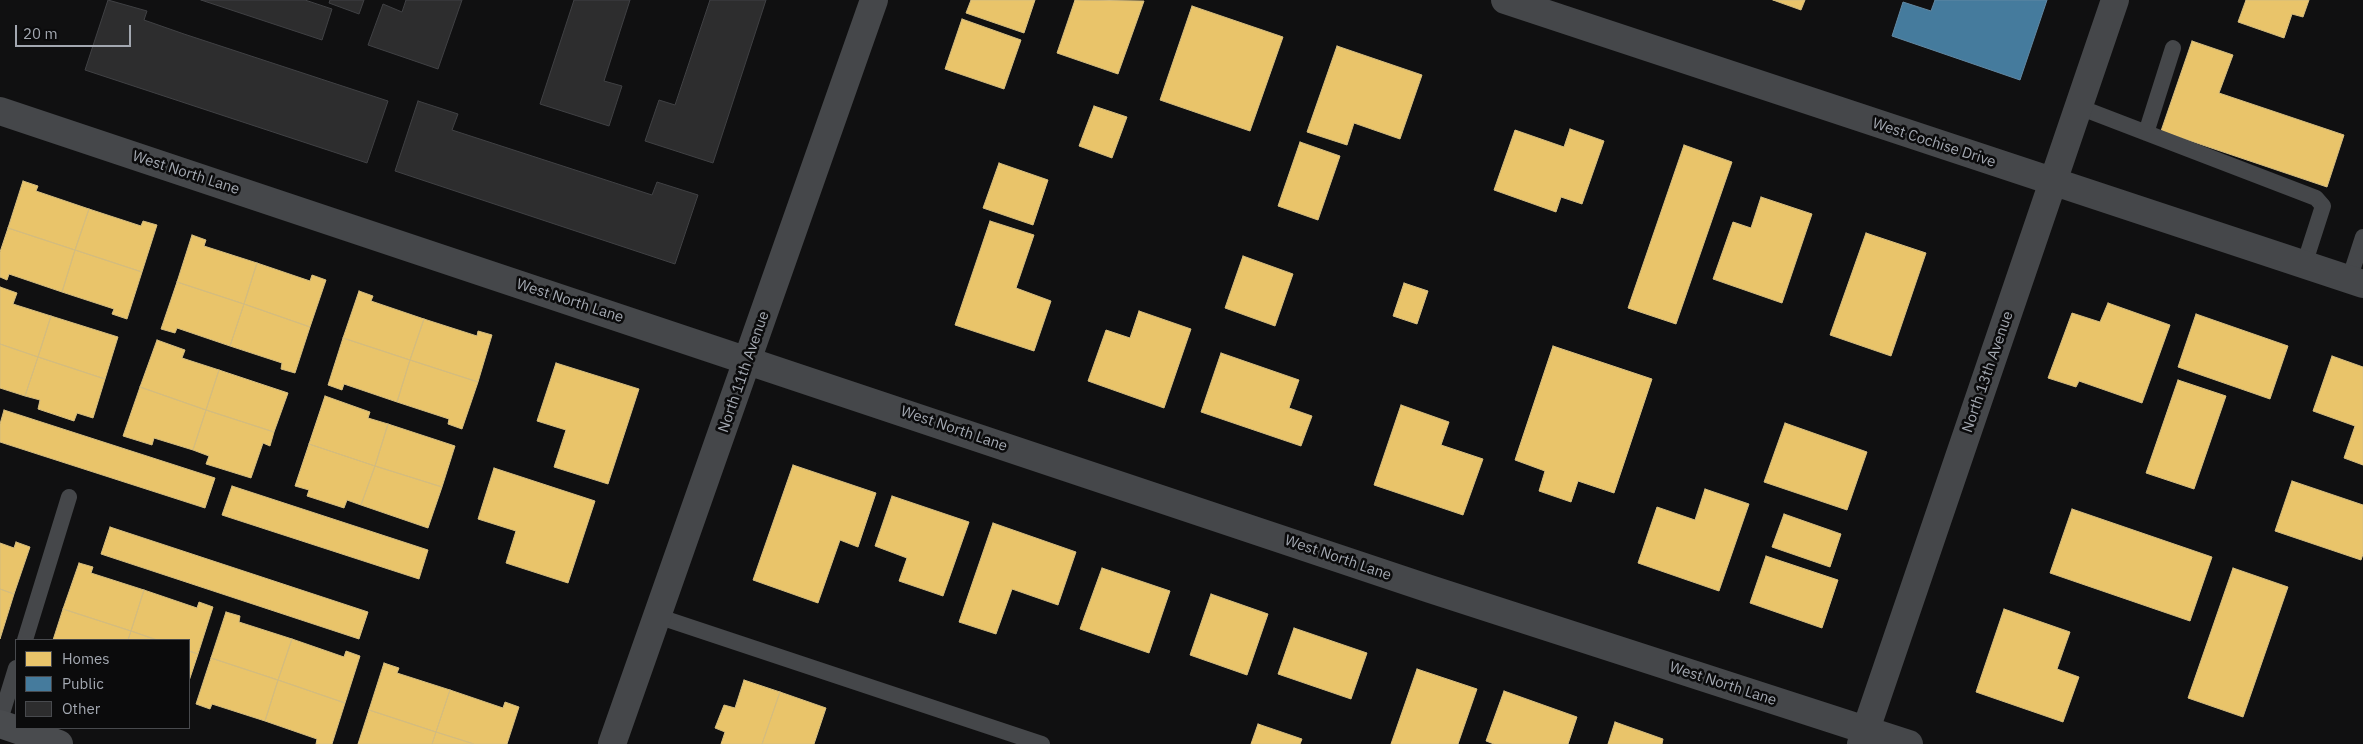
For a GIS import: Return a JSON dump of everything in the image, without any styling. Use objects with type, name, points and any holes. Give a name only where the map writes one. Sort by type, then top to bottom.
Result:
[{"type":"main road","points":[[0,724],[59,744]]},
{"type":"street","name":"North 11th Avenue","points":[[612,744],[874,0]]},
{"type":"street","name":"West Cochise Drive","points":[[1505,0],[2356,282]]},
{"type":"street","name":"North 13th Avenue","points":[[1864,737],[2115,0]]},
{"type":"street","name":"West North Lane","points":[[0,111],[1430,589],[1864,737],[1909,744]]},
{"type":"lane","points":[[2146,133],[2173,48]]},
{"type":"lane","points":[[2079,107],[2316,198],[2324,206],[2304,265]]},
{"type":"lane","points":[[2356,282],[2363,237]]},
{"type":"lane","points":[[25,639],[69,497]]},
{"type":"lane","points":[[657,616],[1042,744]]},
{"type":"lane","points":[[0,720],[15,671]]},
{"type":"building: Homes","points":[[971,0],[1035,0],[1024,33],[966,13]]},
{"type":"building: Homes","points":[[1075,0],[1144,1],[1118,74],[1057,53]]},
{"type":"building: Homes","points":[[1773,0],[1805,0],[1801,10]]},
{"type":"building: Homes","points":[[2246,0],[2309,0],[2303,17],[2292,14],[2284,38],[2238,22]]},
{"type":"building: Homes","points":[[1192,6],[1283,37],[1250,131],[1160,100]]},
{"type":"building: Homes","points":[[962,19],[1021,40],[1004,89],[945,69]]},
{"type":"building: Homes","points":[[2192,41],[2233,55],[2219,93],[2344,135],[2327,187],[2161,131]]},
{"type":"building: Homes","points":[[1337,46],[1422,75],[1400,139],[1354,123],[1347,145],[1307,132]]},
{"type":"building: Homes","points":[[1094,106],[1127,117],[1112,158],[1079,146]]},
{"type":"building: Homes","points":[[1570,129],[1604,141],[1582,204],[1561,197],[1556,212],[1494,190],[1515,130],[1564,147]]},
{"type":"building: Homes","points":[[1300,142],[1340,156],[1318,220],[1278,206]]},
{"type":"building: Homes","points":[[1684,145],[1732,162],[1676,324],[1628,308]]},
{"type":"building: Homes","points":[[999,163],[1048,180],[1033,225],[983,208]]},
{"type":"building: Homes","points":[[23,181],[38,186],[36,191],[89,209],[75,250],[8,228]]},
{"type":"building: Homes","points":[[1761,197],[1812,214],[1782,303],[1713,279],[1733,222],[1751,228]]},
{"type":"building: Homes","points":[[89,209],[141,226],[143,221],[157,225],[142,272],[75,250]]},
{"type":"building: Homes","points":[[990,221],[1034,235],[1016,288],[1051,301],[1034,351],[955,325]]},
{"type":"building: Homes","points":[[8,228],[75,250],[62,292],[9,274],[7,280],[0,277],[0,252]]},
{"type":"building: Homes","points":[[1866,233],[1926,253],[1891,356],[1830,335]]},
{"type":"building: Homes","points":[[192,235],[206,240],[204,246],[257,263],[244,304],[177,282]]},
{"type":"building: Homes","points":[[75,250],[142,272],[127,319],[112,314],[114,309],[62,292]]},
{"type":"building: Homes","points":[[1243,256],[1293,274],[1275,326],[1225,308]]},
{"type":"building: Homes","points":[[257,263],[310,281],[312,275],[326,280],[310,327],[244,304]]},
{"type":"building: Homes","points":[[177,282],[244,304],[230,346],[177,328],[175,333],[161,329]]},
{"type":"building: Homes","points":[[1404,283],[1428,291],[1417,324],[1393,316]]},
{"type":"building: Homes","points":[[0,287],[17,293],[13,304],[51,316],[38,357],[0,344]]},
{"type":"building: Homes","points":[[359,291],[373,296],[371,301],[424,319],[410,360],[343,338]]},
{"type":"building: Homes","points":[[2108,303],[2170,325],[2142,403],[2079,381],[2076,387],[2048,378],[2072,313],[2100,322]]},
{"type":"building: Homes","points":[[244,304],[310,327],[295,373],[281,369],[282,363],[230,346]]},
{"type":"building: Homes","points":[[1139,311],[1191,329],[1164,408],[1088,381],[1106,330],[1130,338]]},
{"type":"building: Homes","points":[[2196,314],[2288,346],[2270,399],[2178,367]]},
{"type":"building: Homes","points":[[51,316],[118,337],[105,379],[38,357]]},
{"type":"building: Homes","points":[[424,319],[477,336],[478,331],[492,335],[478,382],[410,360]]},
{"type":"building: Homes","points":[[343,338],[410,360],[397,402],[344,384],[342,390],[328,385]]},
{"type":"building: Homes","points":[[157,340],[185,350],[182,358],[219,370],[206,410],[140,387]]},
{"type":"building: Homes","points":[[0,344],[38,357],[25,396],[0,388]]},
{"type":"building: Homes","points":[[1553,346],[1652,379],[1614,493],[1578,481],[1571,502],[1539,491],[1545,471],[1515,460]]},
{"type":"building: Homes","points":[[1221,353],[1299,380],[1289,408],[1312,416],[1301,446],[1201,412]]},
{"type":"building: Homes","points":[[2332,356],[2363,367],[2363,465],[2344,458],[2355,426],[2313,411]]},
{"type":"building: Homes","points":[[38,357],[105,379],[93,418],[77,413],[74,421],[38,409],[40,400],[25,396]]},
{"type":"building: Homes","points":[[410,360],[478,382],[462,429],[448,424],[449,419],[397,402]]},
{"type":"building: Homes","points":[[556,363],[639,389],[608,484],[554,467],[566,430],[537,421]]},
{"type":"building: Homes","points":[[219,370],[288,393],[274,432],[206,410]]},
{"type":"building: Homes","points":[[2178,380],[2226,396],[2194,489],[2146,473]]},
{"type":"building: Homes","points":[[140,387],[206,410],[193,450],[154,438],[152,445],[123,436]]},
{"type":"building: Homes","points":[[325,396],[370,412],[368,418],[388,424],[375,466],[309,444]]},
{"type":"building: Homes","points":[[1401,405],[1449,422],[1441,445],[1483,459],[1463,515],[1374,485]]},
{"type":"building: Homes","points":[[4,410],[215,478],[205,508],[0,442],[0,424]]},
{"type":"building: Homes","points":[[206,410],[274,432],[270,446],[263,443],[251,478],[206,464],[209,456],[193,450]]},
{"type":"building: Homes","points":[[1785,423],[1867,452],[1847,510],[1764,482]]},
{"type":"building: Homes","points":[[388,424],[455,446],[442,487],[375,466]]},
{"type":"building: Homes","points":[[309,444],[375,466],[361,505],[347,500],[344,508],[307,496],[309,490],[295,486]]},
{"type":"building: Homes","points":[[793,465],[876,493],[858,547],[840,540],[818,603],[753,580]]},
{"type":"building: Homes","points":[[375,466],[442,487],[428,528],[361,505]]},
{"type":"building: Homes","points":[[494,468],[595,501],[568,583],[506,563],[516,531],[478,519]]},
{"type":"building: Homes","points":[[2292,481],[2363,505],[2363,554],[2361,560],[2275,531]]},
{"type":"building: Homes","points":[[232,486],[428,550],[419,579],[222,515]]},
{"type":"building: Homes","points":[[1705,489],[1749,504],[1719,591],[1638,563],[1657,507],[1695,520]]},
{"type":"building: Homes","points":[[892,496],[969,522],[943,596],[899,581],[907,558],[875,546]]},
{"type":"building: Homes","points":[[2072,509],[2212,557],[2190,621],[2050,573]]},
{"type":"building: Homes","points":[[1784,514],[1841,534],[1830,567],[1772,547]]},
{"type":"building: Homes","points":[[993,523],[1076,552],[1058,605],[1012,589],[996,634],[959,622]]},
{"type":"building: Homes","points":[[110,527],[368,612],[359,639],[101,554]]},
{"type":"building: Homes","points":[[16,542],[30,547],[14,594],[0,589],[0,543],[14,548]]},
{"type":"building: Homes","points":[[1766,556],[1838,580],[1822,628],[1750,603]]},
{"type":"building: Homes","points":[[79,563],[93,567],[91,573],[144,590],[131,631],[63,609]]},
{"type":"building: Homes","points":[[1102,568],[1170,591],[1149,653],[1080,629]]},
{"type":"building: Homes","points":[[2233,568],[2288,587],[2243,717],[2188,698]]},
{"type":"building: Homes","points":[[0,589],[14,594],[0,639]]},
{"type":"building: Homes","points":[[144,590],[197,608],[199,602],[213,607],[198,654],[190,651],[190,639],[154,639],[131,631]]},
{"type":"building: Homes","points":[[1211,594],[1268,614],[1247,675],[1190,655]]},
{"type":"building: Homes","points":[[63,609],[131,631],[128,639],[53,639]]},
{"type":"building: Homes","points":[[2004,609],[2070,632],[2057,669],[2079,677],[2063,722],[1976,692]]},
{"type":"building: Homes","points":[[226,612],[240,616],[239,622],[292,639],[278,680],[211,658]]},
{"type":"building: Homes","points":[[1294,628],[1367,653],[1351,699],[1278,674]]},
{"type":"building: Homes","points":[[131,631],[154,639],[128,639]]},
{"type":"building: Homes","points":[[292,639],[344,657],[346,651],[360,656],[345,703],[278,680]]},
{"type":"building: Homes","points":[[190,651],[198,654],[190,678]]},
{"type":"building: Homes","points":[[211,658],[278,680],[265,721],[212,704],[210,709],[196,704]]},
{"type":"building: Homes","points":[[384,663],[399,668],[397,673],[450,690],[436,732],[369,710]]},
{"type":"building: Homes","points":[[1417,669],[1477,689],[1458,744],[1391,744]]},
{"type":"building: Homes","points":[[278,680],[345,703],[332,744],[316,744],[317,739],[265,721]]},
{"type":"building: Homes","points":[[744,680],[780,692],[762,744],[721,744],[725,732],[715,728],[724,705],[735,708]]},
{"type":"building: Homes","points":[[450,690],[503,708],[505,702],[519,707],[507,744],[474,744],[436,732]]},
{"type":"building: Homes","points":[[1504,691],[1577,717],[1568,744],[1494,744],[1486,741]]},
{"type":"building: Homes","points":[[780,692],[826,708],[814,744],[762,744]]},
{"type":"building: Homes","points":[[369,710],[436,732],[432,744],[358,744]]},
{"type":"building: Homes","points":[[1615,722],[1663,739],[1662,744],[1608,744]]},
{"type":"building: Homes","points":[[1258,724],[1302,739],[1300,744],[1251,744]]},
{"type":"building: Homes","points":[[436,732],[474,744],[432,744]]},
{"type":"building: Public","points":[[1935,0],[2047,0],[2020,80],[1892,36],[1903,2],[1931,11]]},
{"type":"building: Other","points":[[108,0],[147,11],[144,20],[388,101],[367,163],[85,70]]},
{"type":"building: Other","points":[[201,0],[305,0],[332,9],[322,40]]},
{"type":"building: Other","points":[[330,0],[364,0],[359,14],[329,3]]},
{"type":"building: Other","points":[[406,0],[462,0],[438,69],[368,45],[383,4],[402,12]]},
{"type":"building: Other","points":[[574,0],[630,0],[604,81],[622,86],[609,126],[540,104]]},
{"type":"building: Other","points":[[710,0],[766,0],[713,163],[645,141],[659,100],[675,105]]},
{"type":"building: Other","points":[[418,101],[458,114],[452,130],[652,195],[657,182],[698,195],[675,264],[395,171]]}]
